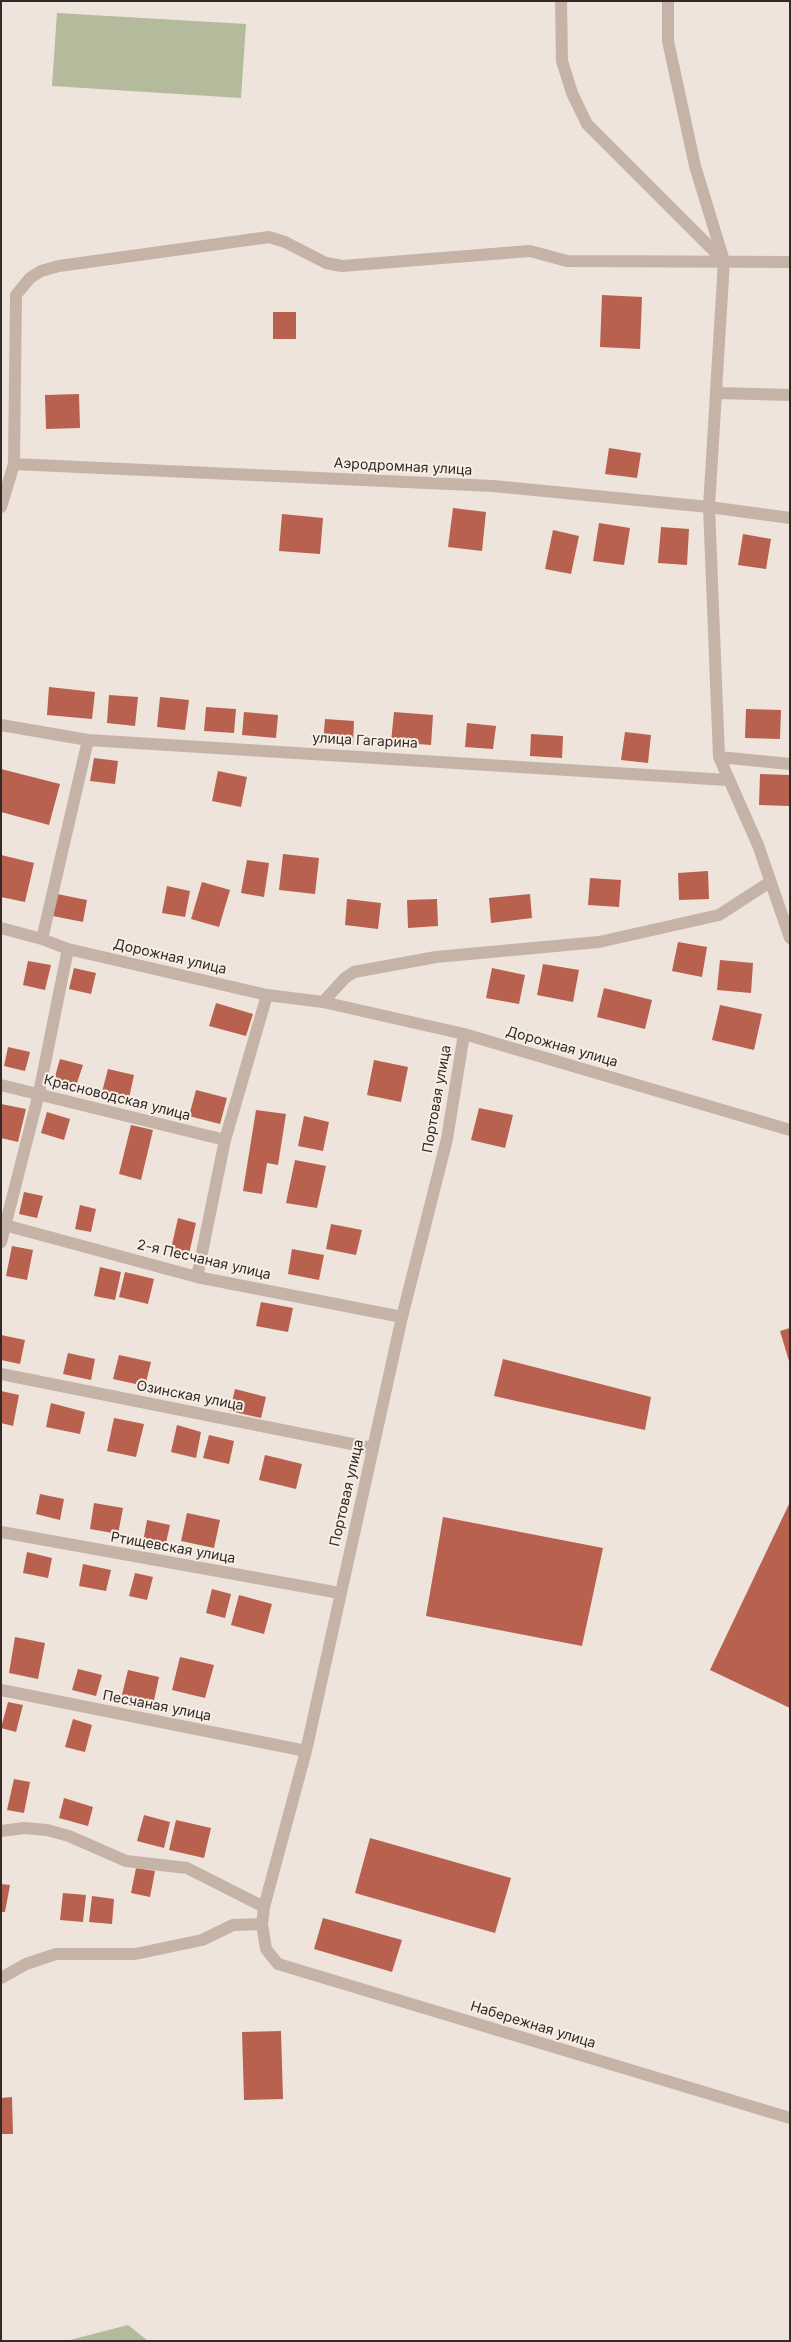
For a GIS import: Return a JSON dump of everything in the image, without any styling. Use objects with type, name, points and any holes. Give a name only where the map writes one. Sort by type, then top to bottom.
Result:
[{"type":"street","points":[[561,1],[562,61],[572,93],[587,124],[724,261]]},
{"type":"street","points":[[668,1],[668,41],[692,156],[724,261],[710,507],[719,757],[727,780],[758,845],[790,938]]},
{"type":"street","points":[[1,507],[14,464],[16,296],[30,278],[50,268],[269,237],[285,242],[326,263],[342,266],[530,252],[567,261],[790,262]]},
{"type":"street","points":[[717,393],[790,395]]},
{"type":"street","name":"Аэродромная улица","points":[[14,464],[493,486],[710,507],[790,518]]},
{"type":"street","name":"улица Гагарина","points":[[1,725],[88,740],[727,780]]},
{"type":"street","points":[[42,939],[88,740]]},
{"type":"street","points":[[719,757],[790,764]]},
{"type":"street","points":[[322,1002],[345,978],[354,972],[436,958],[599,942],[719,916],[770,882]]},
{"type":"street","name":"Дорожная улица","points":[[1,928],[42,939],[68,949],[267,995],[322,1002],[464,1034],[790,1130]]},
{"type":"street","points":[[1,1242],[3,1225],[39,1093],[68,949]]},
{"type":"street","points":[[197,1277],[225,1140],[267,995]]},
{"type":"street","name":"Портовая улица","points":[[271,1956],[266,1949],[262,1924],[264,1907],[306,1751],[402,1317],[447,1138],[464,1034]]},
{"type":"street","name":"Красноводская улица","points":[[1,1085],[225,1140]]},
{"type":"street","name":"2-я Песчаная улица","points":[[3,1225],[197,1277],[402,1317]]},
{"type":"street","name":"Озинская улица","points":[[1,1374],[372,1448]]},
{"type":"street","name":"Ртищевская улица","points":[[1,1532],[340,1593]]},
{"type":"street","name":"Песчаная улица","points":[[1,1690],[306,1751]]},
{"type":"street","points":[[1,1831],[24,1828],[47,1830],[69,1836],[126,1861],[187,1868],[264,1907]]},
{"type":"street","points":[[1,1978],[26,1964],[56,1954],[135,1954],[202,1940],[234,1925],[262,1924]]},
{"type":"street","name":"Набережная улица","points":[[271,1956],[278,1964],[790,2118]]},
{"type":"green space","points":[[57,13],[246,24],[241,98],[52,86]]},
{"type":"green space","points":[[128,2325],[148,2341],[66,2341]]},
{"type":"building","points":[[602,295],[642,297],[640,349],[600,347]]},
{"type":"building","points":[[273,312],[296,312],[296,339],[273,339]]},
{"type":"building","points":[[79,394],[80,428],[46,429],[45,395]]},
{"type":"building","points":[[609,448],[641,453],[637,478],[605,474]]},
{"type":"building","points":[[453,508],[486,512],[482,551],[448,547]]},
{"type":"building","points":[[282,514],[323,518],[320,554],[279,551]]},
{"type":"building","points":[[599,523],[630,528],[624,565],[593,561]]},
{"type":"building","points":[[661,527],[689,529],[687,565],[658,563]]},
{"type":"building","points":[[553,530],[579,536],[571,574],[545,569]]},
{"type":"building","points":[[743,534],[771,539],[766,569],[738,565]]},
{"type":"building","points":[[49,687],[95,692],[92,719],[47,715]]},
{"type":"building","points":[[109,695],[138,697],[135,726],[107,723]]},
{"type":"building","points":[[160,697],[189,700],[185,730],[157,727]]},
{"type":"building","points":[[206,707],[236,709],[234,733],[204,731]]},
{"type":"building","points":[[746,709],[781,710],[780,739],[745,738]]},
{"type":"building","points":[[244,712],[278,715],[276,738],[242,735]]},
{"type":"building","points":[[394,712],[433,715],[431,745],[391,742]]},
{"type":"building","points":[[325,719],[354,721],[353,745],[323,743]]},
{"type":"building","points":[[467,723],[496,726],[493,749],[465,747]]},
{"type":"building","points":[[625,732],[651,735],[648,763],[621,760]]},
{"type":"building","points":[[531,734],[563,736],[562,758],[530,756]]},
{"type":"building","points":[[94,758],[118,761],[115,784],[90,781]]},
{"type":"building","points":[[1,769],[60,784],[49,825],[1,812]]},
{"type":"building","points":[[218,771],[247,777],[241,807],[212,801]]},
{"type":"building","points":[[760,774],[790,775],[790,806],[759,805]]},
{"type":"building","points":[[283,854],[319,858],[315,894],[279,890]]},
{"type":"building","points":[[1,855],[34,863],[25,902],[1,897]]},
{"type":"building","points":[[247,860],[269,863],[264,897],[241,893]]},
{"type":"building","points":[[708,871],[709,899],[679,900],[678,873]]},
{"type":"building","points":[[590,878],[621,880],[619,907],[588,905]]},
{"type":"building","points":[[202,882],[230,890],[219,927],[191,919]]},
{"type":"building","points":[[167,886],[190,891],[185,917],[162,913]]},
{"type":"building","points":[[57,894],[87,900],[83,922],[53,916]]},
{"type":"building","points":[[530,894],[532,918],[491,923],[489,898]]},
{"type":"building","points":[[347,899],[381,903],[378,929],[345,925]]},
{"type":"building","points":[[437,899],[438,926],[408,928],[407,900]]},
{"type":"building","points":[[678,942],[707,947],[702,977],[672,971]]},
{"type":"building","points":[[720,960],[753,963],[751,993],[717,990]]},
{"type":"building","points":[[28,961],[51,965],[45,990],[23,985]]},
{"type":"building","points":[[543,964],[579,970],[573,1002],[537,995]]},
{"type":"building","points":[[74,968],[96,973],[91,994],[69,989]]},
{"type":"building","points":[[492,968],[525,975],[519,1004],[486,998]]},
{"type":"building","points":[[604,988],[652,1000],[645,1029],[597,1017]]},
{"type":"building","points":[[216,1003],[253,1014],[246,1036],[209,1026]]},
{"type":"building","points":[[720,1005],[762,1014],[754,1050],[712,1040]]},
{"type":"building","points":[[8,1047],[30,1052],[25,1071],[4,1066]]},
{"type":"building","points":[[60,1059],[83,1065],[76,1086],[54,1080]]},
{"type":"building","points":[[374,1060],[408,1067],[401,1102],[367,1095]]},
{"type":"building","points":[[108,1069],[134,1075],[129,1098],[102,1092]]},
{"type":"building","points":[[196,1090],[227,1098],[220,1124],[189,1116]]},
{"type":"building","points":[[1,1104],[26,1109],[18,1142],[1,1138]]},
{"type":"building","points":[[479,1108],[513,1115],[505,1148],[471,1140]]},
{"type":"building","points":[[256,1110],[286,1114],[278,1165],[267,1163],[262,1194],[243,1191]]},
{"type":"building","points":[[47,1112],[70,1119],[64,1140],[41,1133]]},
{"type":"building","points":[[304,1116],[329,1122],[323,1151],[298,1146]]},
{"type":"building","points":[[131,1125],[153,1130],[141,1180],[119,1174]]},
{"type":"building","points":[[295,1160],[326,1166],[317,1208],[286,1203]]},
{"type":"building","points":[[24,1192],[43,1196],[37,1218],[19,1214]]},
{"type":"building","points":[[80,1205],[96,1209],[91,1232],[75,1229]]},
{"type":"building","points":[[178,1218],[196,1223],[189,1254],[171,1249]]},
{"type":"building","points":[[331,1224],[362,1230],[356,1255],[326,1249]]},
{"type":"building","points":[[12,1246],[33,1250],[27,1280],[6,1276]]},
{"type":"building","points":[[292,1249],[324,1255],[319,1280],[288,1274]]},
{"type":"building","points":[[100,1267],[121,1272],[115,1300],[94,1296]]},
{"type":"building","points":[[125,1272],[154,1279],[148,1304],[119,1297]]},
{"type":"building","points":[[261,1302],[293,1308],[288,1332],[256,1326]]},
{"type":"building","points":[[790,1328],[790,1361],[789,1361],[780,1331]]},
{"type":"building","points":[[1,1335],[25,1340],[20,1364],[1,1360]]},
{"type":"building","points":[[68,1353],[95,1359],[91,1380],[63,1374]]},
{"type":"building","points":[[119,1355],[151,1362],[145,1386],[113,1379]]},
{"type":"building","points":[[503,1359],[651,1397],[645,1430],[494,1396]]},
{"type":"building","points":[[235,1389],[266,1397],[261,1418],[230,1411]]},
{"type":"building","points":[[1,1391],[19,1395],[13,1426],[1,1423]]},
{"type":"building","points":[[51,1403],[85,1412],[80,1434],[46,1427]]},
{"type":"building","points":[[114,1418],[144,1424],[136,1457],[107,1451]]},
{"type":"building","points":[[177,1425],[201,1432],[196,1458],[171,1452]]},
{"type":"building","points":[[209,1435],[234,1441],[229,1464],[203,1458]]},
{"type":"building","points":[[265,1455],[302,1464],[296,1489],[259,1480]]},
{"type":"building","points":[[40,1494],[64,1499],[60,1520],[36,1514]]},
{"type":"building","points":[[790,1502],[790,1708],[710,1670]]},
{"type":"building","points":[[94,1503],[123,1508],[118,1534],[90,1529]]},
{"type":"building","points":[[187,1513],[220,1520],[214,1548],[181,1541]]},
{"type":"building","points":[[443,1517],[603,1548],[582,1646],[426,1616]]},
{"type":"building","points":[[147,1520],[170,1525],[165,1547],[143,1542]]},
{"type":"building","points":[[27,1552],[52,1558],[48,1578],[23,1573]]},
{"type":"building","points":[[83,1564],[111,1570],[106,1591],[79,1586]]},
{"type":"building","points":[[135,1573],[153,1577],[147,1600],[129,1596]]},
{"type":"building","points":[[212,1589],[231,1594],[225,1618],[206,1613]]},
{"type":"building","points":[[239,1595],[272,1604],[264,1634],[231,1625]]},
{"type":"building","points":[[15,1637],[45,1643],[38,1679],[9,1673]]},
{"type":"building","points":[[180,1657],[214,1665],[205,1698],[172,1690]]},
{"type":"building","points":[[78,1669],[102,1675],[96,1696],[72,1690]]},
{"type":"building","points":[[128,1670],[159,1677],[152,1710],[120,1703]]},
{"type":"building","points":[[8,1702],[23,1705],[16,1732],[1,1728]]},
{"type":"building","points":[[73,1719],[92,1725],[85,1752],[65,1747]]},
{"type":"building","points":[[14,1779],[30,1782],[24,1813],[7,1810]]},
{"type":"building","points":[[64,1798],[93,1807],[88,1826],[59,1818]]},
{"type":"building","points":[[144,1815],[170,1822],[164,1848],[137,1841]]},
{"type":"building","points":[[176,1820],[211,1828],[204,1858],[169,1850]]},
{"type":"building","points":[[370,1838],[511,1878],[495,1933],[355,1893]]},
{"type":"building","points":[[136,1868],[155,1871],[150,1897],[131,1893]]},
{"type":"building","points":[[1,1884],[10,1885],[5,1912],[1,1912]]},
{"type":"building","points":[[63,1893],[86,1895],[83,1922],[60,1920]]},
{"type":"building","points":[[92,1896],[114,1899],[112,1924],[89,1922]]},
{"type":"building","points":[[323,1918],[402,1940],[392,1972],[314,1949]]},
{"type":"building","points":[[281,2031],[283,2099],[244,2100],[242,2032]]},
{"type":"building","points":[[12,2097],[13,2134],[1,2134],[1,2098]]}]
